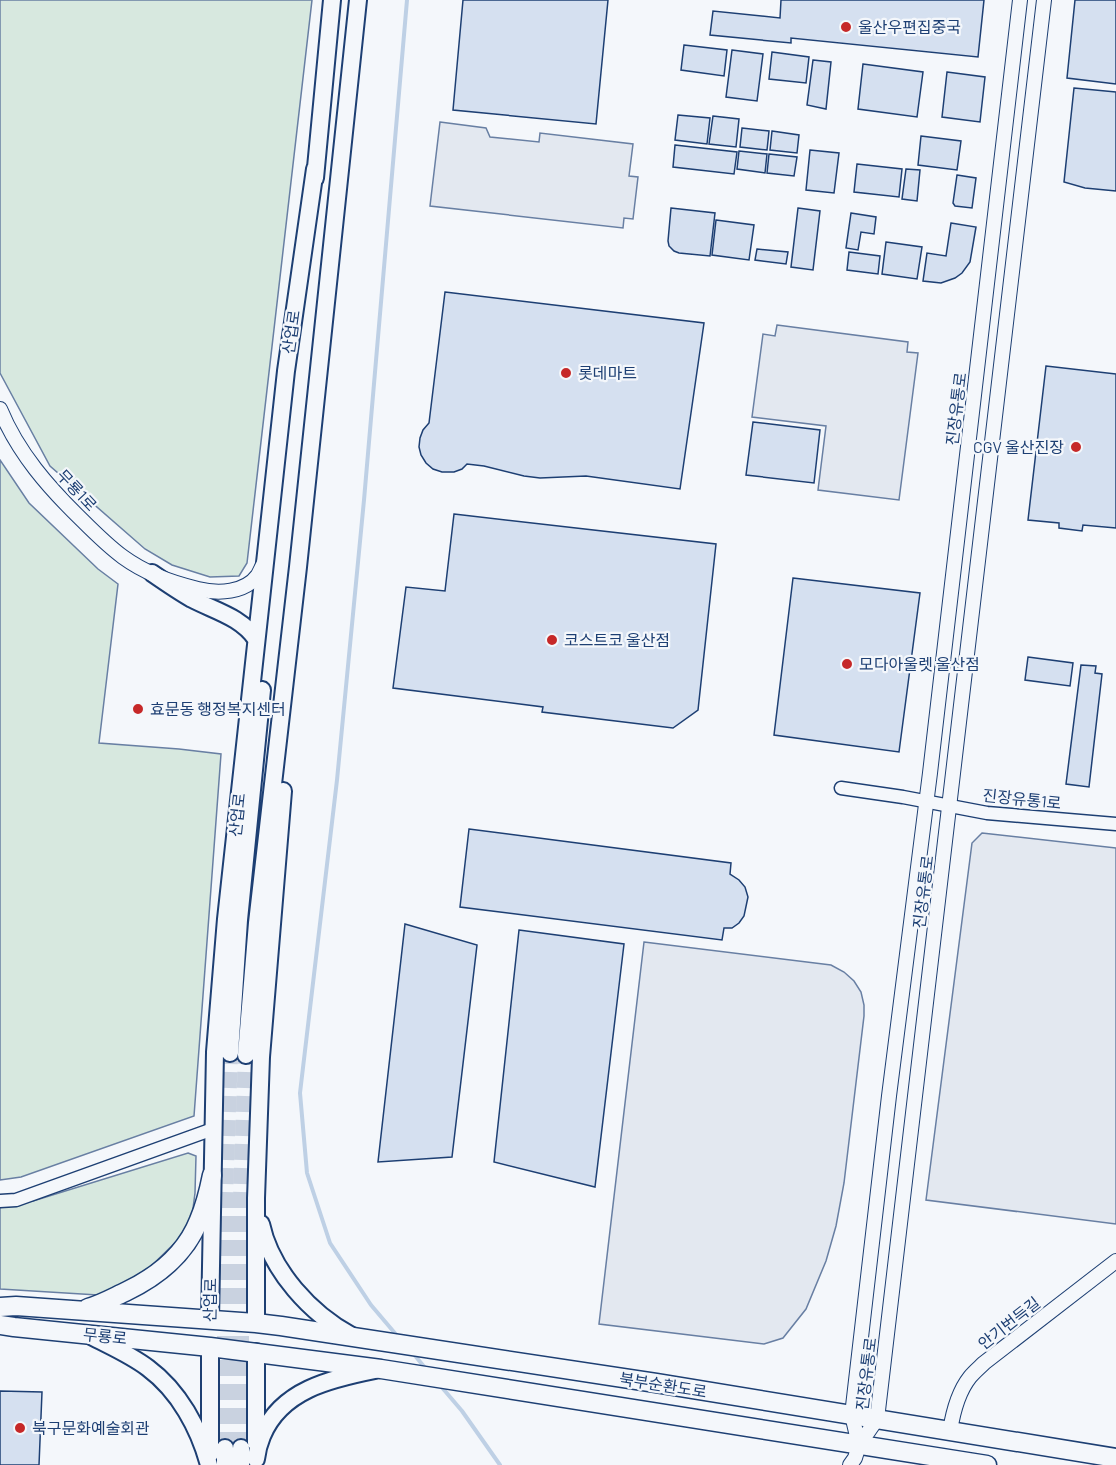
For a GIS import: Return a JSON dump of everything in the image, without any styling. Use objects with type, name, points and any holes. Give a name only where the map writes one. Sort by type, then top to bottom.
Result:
[{"type":"main road","name":"산업로","points":[[332,0],[239,920],[238,1054],[258,911],[298,567],[358,0]]},
{"type":"main road","name":"산업로","points":[[210,1465],[215,1052],[226,920],[264,563],[286,371],[315,170]]},
{"type":"main road","name":"산업로","points":[[241,1459],[256,1352],[256,1198],[261,1057],[284,782],[298,567]]},
{"type":"main road","points":[[152,573],[181,593],[231,616],[250,631],[256,639]]},
{"type":"main road","points":[[75,1310],[90,1307],[139,1285],[169,1263],[182,1250],[199,1220],[212,1175]]},
{"type":"main road","points":[[256,1198],[263,1234],[280,1268],[306,1302],[336,1328],[359,1338]]},
{"type":"main road","name":"무룡로","points":[[0,1307],[16,1306],[210,1320]]},
{"type":"main road","name":"북부순환도로","points":[[210,1320],[256,1323],[359,1338],[1116,1458]]},
{"type":"main road","name":"무룡로","points":[[0,1324],[210,1347]]},
{"type":"main road","points":[[87,1334],[147,1367],[165,1383],[179,1400],[194,1425],[204,1445],[210,1465]]},
{"type":"main road","name":"북부순환도로","points":[[210,1347],[388,1370],[987,1465]]},
{"type":"main road","points":[[241,1459],[260,1439],[276,1413],[305,1389],[342,1376],[388,1370]]},
{"type":"street","name":"진장유통로","points":[[859,1445],[852,1415],[1020,0]]},
{"type":"street","name":"진장유통로","points":[[859,1445],[877,1419],[1044,0]]},
{"type":"street","name":"무룡1로","points":[[0,410],[20,449],[52,489],[99,537],[122,556],[152,573],[183,586],[224,592],[250,583],[264,563]]},
{"type":"street","name":"진장유통1로","points":[[841,788],[987,813],[1116,824]]},
{"type":"street","points":[[0,1202],[16,1200],[213,1129]]},
{"type":"street","name":"안기번득길","points":[[950,1431],[954,1410],[970,1377],[984,1363],[1116,1261]]},
{"type":"street","points":[[850,1465],[859,1445]]},
{"type":"shaded area","points":[[0,0],[312,0],[247,563],[239,576],[210,577],[172,565],[145,549],[50,466],[0,373]]},
{"type":"shaded area","points":[[440,122],[486,128],[490,137],[539,142],[540,133],[633,144],[629,176],[638,177],[633,219],[624,218],[623,228],[430,206]]},
{"type":"shaded area","points":[[777,325],[908,342],[907,352],[918,353],[899,500],[818,490],[826,426],[752,417],[763,334],[775,336]]},
{"type":"shaded area","points":[[0,460],[29,503],[98,569],[118,584],[99,743],[221,754],[194,1116],[21,1177],[0,1180]]},
{"type":"shaded area","points":[[982,833],[1116,848],[1116,1224],[926,1200],[972,843]]},
{"type":"shaded area","points":[[644,942],[831,965],[854,981],[861,992],[864,1016],[844,1183],[836,1226],[826,1261],[806,1309],[783,1338],[764,1344],[599,1324]]},
{"type":"shaded area","points":[[188,1153],[196,1156],[192,1216],[184,1234],[141,1276],[98,1295],[0,1289],[0,1206],[33,1201]]},
{"type":"building","points":[[463,0],[608,0],[596,124],[453,110]]},
{"type":"building","name":"울산우편집중국","points":[[781,0],[984,0],[978,57],[791,38],[791,43],[710,35],[713,11],[780,18]]},
{"type":"building","points":[[1075,0],[1116,0],[1116,84],[1067,78]]},
{"type":"building","points":[[684,45],[727,50],[724,76],[681,70]]},
{"type":"building","points":[[732,50],[763,54],[757,101],[726,97]]},
{"type":"building","points":[[772,52],[809,57],[806,83],[769,79]]},
{"type":"building","points":[[813,60],[831,62],[826,109],[807,105]]},
{"type":"building","points":[[863,64],[923,72],[917,117],[858,109]]},
{"type":"building","points":[[947,72],[985,77],[980,122],[942,117]]},
{"type":"building","points":[[1074,88],[1116,92],[1116,191],[1085,188],[1064,182]]},
{"type":"building","points":[[678,115],[710,118],[707,144],[675,140]]},
{"type":"building","points":[[713,116],[739,119],[736,147],[709,144]]},
{"type":"building","points":[[742,128],[769,131],[767,150],[740,147]]},
{"type":"building","points":[[772,131],[799,135],[797,153],[770,150]]},
{"type":"building","points":[[921,136],[961,141],[957,170],[918,165]]},
{"type":"building","points":[[675,145],[737,152],[734,174],[673,167]]},
{"type":"building","points":[[810,150],[839,153],[834,193],[806,190]]},
{"type":"building","points":[[739,151],[767,154],[765,173],[737,169]]},
{"type":"building","points":[[769,154],[797,157],[794,176],[767,173]]},
{"type":"building","points":[[857,164],[902,169],[899,197],[854,192]]},
{"type":"building","points":[[906,169],[920,170],[917,201],[902,199]]},
{"type":"building","points":[[957,175],[976,178],[972,208],[955,206],[953,203]]},
{"type":"building","points":[[671,208],[715,213],[710,256],[679,253],[669,246]]},
{"type":"building","points":[[798,208],[820,211],[813,270],[791,267]]},
{"type":"building","points":[[851,213],[876,217],[874,234],[861,232],[858,250],[846,248]]},
{"type":"building","points":[[716,220],[754,225],[749,260],[712,255]]},
{"type":"building","points":[[951,223],[976,227],[970,262],[955,278],[941,283],[923,281],[927,253],[946,256]]},
{"type":"building","points":[[886,242],[922,247],[917,279],[882,274]]},
{"type":"building","points":[[757,249],[788,252],[786,264],[755,260]]},
{"type":"building","points":[[849,252],[880,256],[878,274],[847,270]]},
{"type":"building","name":"롯데마트","points":[[445,292],[704,323],[680,489],[586,476],[540,478],[467,464],[454,472],[433,469],[426,463],[419,447],[423,430],[429,423]]},
{"type":"building","name":"CGV 울산진장","points":[[1046,366],[1116,374],[1116,528],[1083,525],[1082,531],[1059,528],[1059,523],[1028,520]]},
{"type":"building","points":[[753,422],[820,430],[814,483],[746,475]]},
{"type":"building","name":"코스트코 울산점","points":[[454,514],[716,544],[698,710],[673,728],[542,712],[543,707],[393,688],[406,587],[445,591]]},
{"type":"building","name":"모다아울렛 울산점","points":[[793,578],[920,593],[899,752],[774,735]]},
{"type":"building","points":[[1028,657],[1073,663],[1070,686],[1025,680]]},
{"type":"building","points":[[1081,665],[1096,666],[1095,673],[1102,674],[1089,787],[1066,784]]},
{"type":"building","points":[[469,829],[731,863],[730,874],[745,887],[748,897],[744,916],[732,928],[724,928],[722,940],[460,907]]},
{"type":"building","points":[[405,924],[477,945],[452,1157],[378,1162]]},
{"type":"building","points":[[519,930],[624,944],[595,1187],[494,1162]]},
{"type":"building","name":"북구문화예술회관","points":[[0,1391],[42,1392],[39,1465],[0,1465]]},
{"type":"waterway","points":[[399,1338],[371,1305],[330,1243],[307,1173],[300,1093],[337,780],[364,500],[407,0]]},
{"type":"waterway","points":[[412,1352],[426,1369]]},
{"type":"waterway","points":[[439,1384],[462,1411],[500,1465]]},
{"type":"tunnel","points":[[225,1448],[225,1196],[230,1053]]},
{"type":"tunnel","points":[[241,1448],[241,1197],[246,1055]]},
{"type":"place","name":"울산우편집중국","points":[[846,27]]},
{"type":"place","name":"롯데마트","points":[[566,373]]},
{"type":"place","name":"CGV 울산진장","points":[[1076,447]]},
{"type":"place","name":"코스트코 울산점","points":[[552,640]]},
{"type":"place","name":"모다아울렛 울산점","points":[[847,664]]},
{"type":"place","name":"효문동 행정복지센터","points":[[138,709]]},
{"type":"place","name":"북구문화예술회관","points":[[20,1428]]}]
